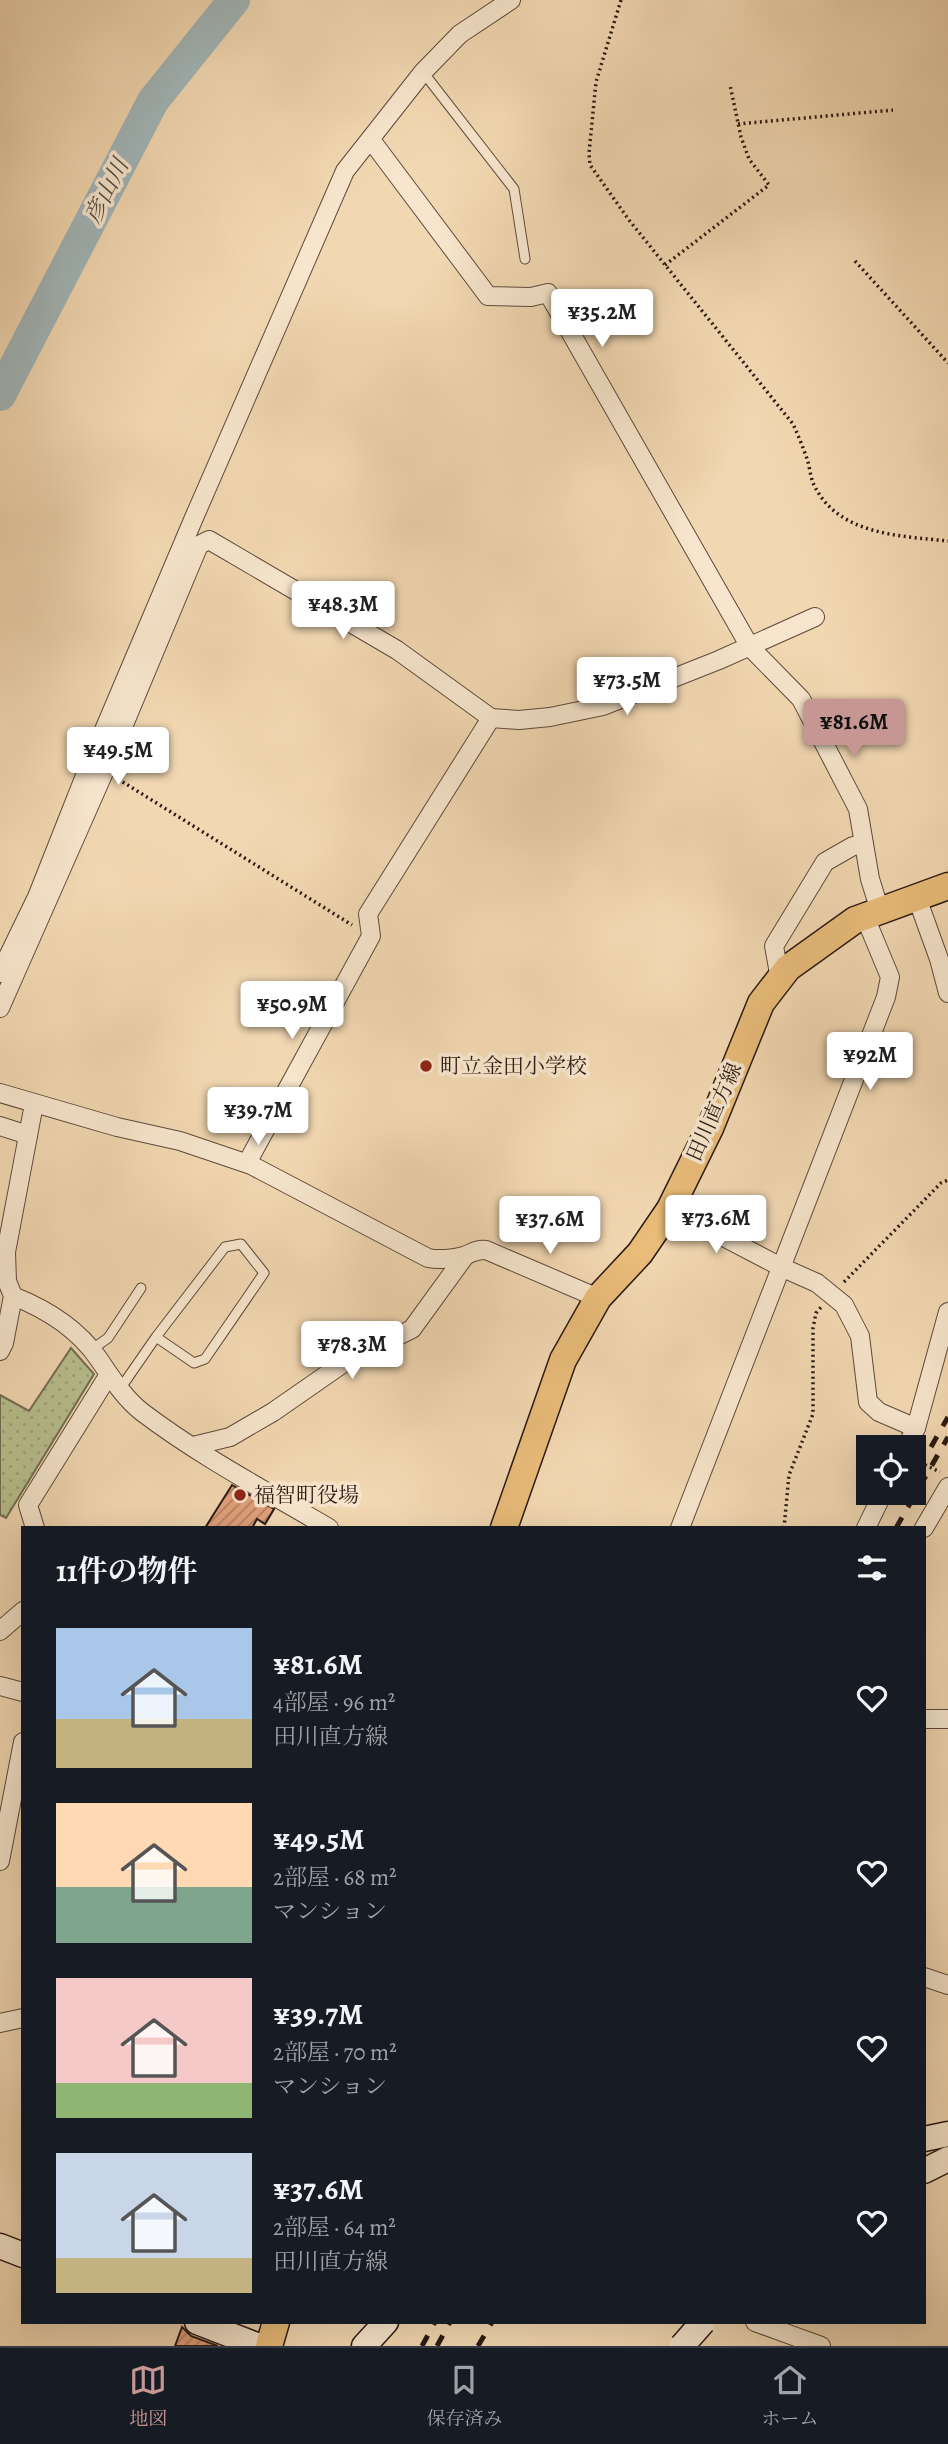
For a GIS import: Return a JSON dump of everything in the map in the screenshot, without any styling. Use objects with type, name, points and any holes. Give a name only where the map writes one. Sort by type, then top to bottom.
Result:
[{"type":"main road","name":"田川直方線","points":[[505,1526],[563,1360],[598,1298],[640,1253],[670,1209],[710,1128],[761,1003],[788,968],[855,920],[948,886]]},
{"type":"main road","points":[[269,2346],[275,2324]]},
{"type":"street","points":[[0,1008],[105,770],[124,705],[345,171],[423,72],[460,34],[511,0]]},
{"type":"street","points":[[371,140],[488,296],[531,297],[548,293],[750,647],[802,699],[858,809],[873,914],[890,977],[886,997],[681,1526]]},
{"type":"street","points":[[0,973],[199,545],[209,540],[397,650],[491,718],[519,720],[550,717],[603,706],[750,647],[815,617]]},
{"type":"street","points":[[247,1163],[371,936],[368,914],[491,718]]},
{"type":"street","points":[[780,979],[774,946],[825,862],[853,846],[864,844]]},
{"type":"street","points":[[917,898],[948,993]]},
{"type":"street","points":[[0,1093],[117,1127],[180,1141],[247,1163],[428,1258],[465,1256]]},
{"type":"street","points":[[0,1351],[13,1296],[7,1281],[6,1252],[34,1104]]},
{"type":"street","points":[[0,1126],[28,1135]]},
{"type":"street","points":[[670,1209],[817,1283],[844,1305],[860,1336],[867,1402],[879,1412],[916,1428]]},
{"type":"street","points":[[193,1446],[230,1437],[273,1412],[345,1362],[412,1329],[471,1251],[486,1250],[598,1298]]},
{"type":"street","points":[[13,1296],[65,1323],[140,1410],[193,1446],[326,1526]]},
{"type":"street","points":[[912,1435],[948,1312]]},
{"type":"street","points":[[34,1526],[28,1505],[114,1382]]},
{"type":"street","points":[[925,1526],[948,1487]]},
{"type":"street","points":[[867,1526],[878,1505]]},
{"type":"street","points":[[0,1631],[21,1613]]},
{"type":"street","points":[[0,1686],[21,1691]]},
{"type":"street","points":[[926,1719],[948,1719]]},
{"type":"street","points":[[0,1861],[21,1752]]},
{"type":"street","points":[[926,1978],[948,1985]]},
{"type":"street","points":[[0,2023],[21,2018]]},
{"type":"street","points":[[926,2139],[948,2134]]},
{"type":"street","points":[[926,2170],[948,2159]]},
{"type":"street","points":[[0,2246],[21,2254]]},
{"type":"street","points":[[202,2324],[259,2346]]},
{"type":"street","points":[[363,2346],[371,2324]]},
{"type":"street","points":[[363,2346],[384,2324]]},
{"type":"street","points":[[692,2324],[697,2346]]},
{"type":"street","points":[[682,2346],[701,2324]]},
{"type":"street","points":[[760,2324],[821,2346]]},
{"type":"lane","points":[[423,72],[514,189],[525,259]]},
{"type":"lane","points":[[114,1382],[156,1337],[225,1247],[241,1244],[264,1273],[205,1359],[194,1363],[156,1337]]},
{"type":"lane","points":[[91,1350],[107,1338],[142,1288]]},
{"type":"path","points":[[621,0],[596,82],[590,165],[629,220],[793,424],[808,461],[812,483],[820,495],[840,516],[852,523],[888,534],[948,541]]},
{"type":"path","points":[[665,265],[769,185],[749,159],[730,85]]},
{"type":"path","points":[[738,124],[893,110]]},
{"type":"path","points":[[855,261],[948,363]]},
{"type":"path","points":[[105,770],[371,936]]},
{"type":"path","points":[[784,1526],[789,1475],[813,1414],[813,1328],[816,1313],[941,1183],[948,1180]]},
{"type":"path","points":[[926,1465],[948,1476]]},
{"type":"green space","points":[[71,1348],[94,1374],[6,1518],[0,1515],[0,1395],[29,1411]]},
{"type":"building","name":"福智町役場","points":[[232,1485],[274,1509],[265,1524],[257,1519],[253,1526],[206,1526]]},
{"type":"building","points":[[182,2327],[191,2336],[218,2346],[175,2346]]},
{"type":"waterway","name":"彦山川","points":[[0,395],[153,101],[234,0]]},
{"type":"railway","points":[[931,1447],[948,1417]]},
{"type":"railway","points":[[897,1526],[948,1437]]},
{"type":"railway","points":[[422,2346],[434,2324]]},
{"type":"railway","points":[[437,2346],[449,2324]]},
{"type":"railway","points":[[478,2346],[491,2324]]},
{"type":"place","name":"町立金田小学校","points":[[426,1066]]},
{"type":"place","name":"福智町役場","points":[[240,1495]]}]
